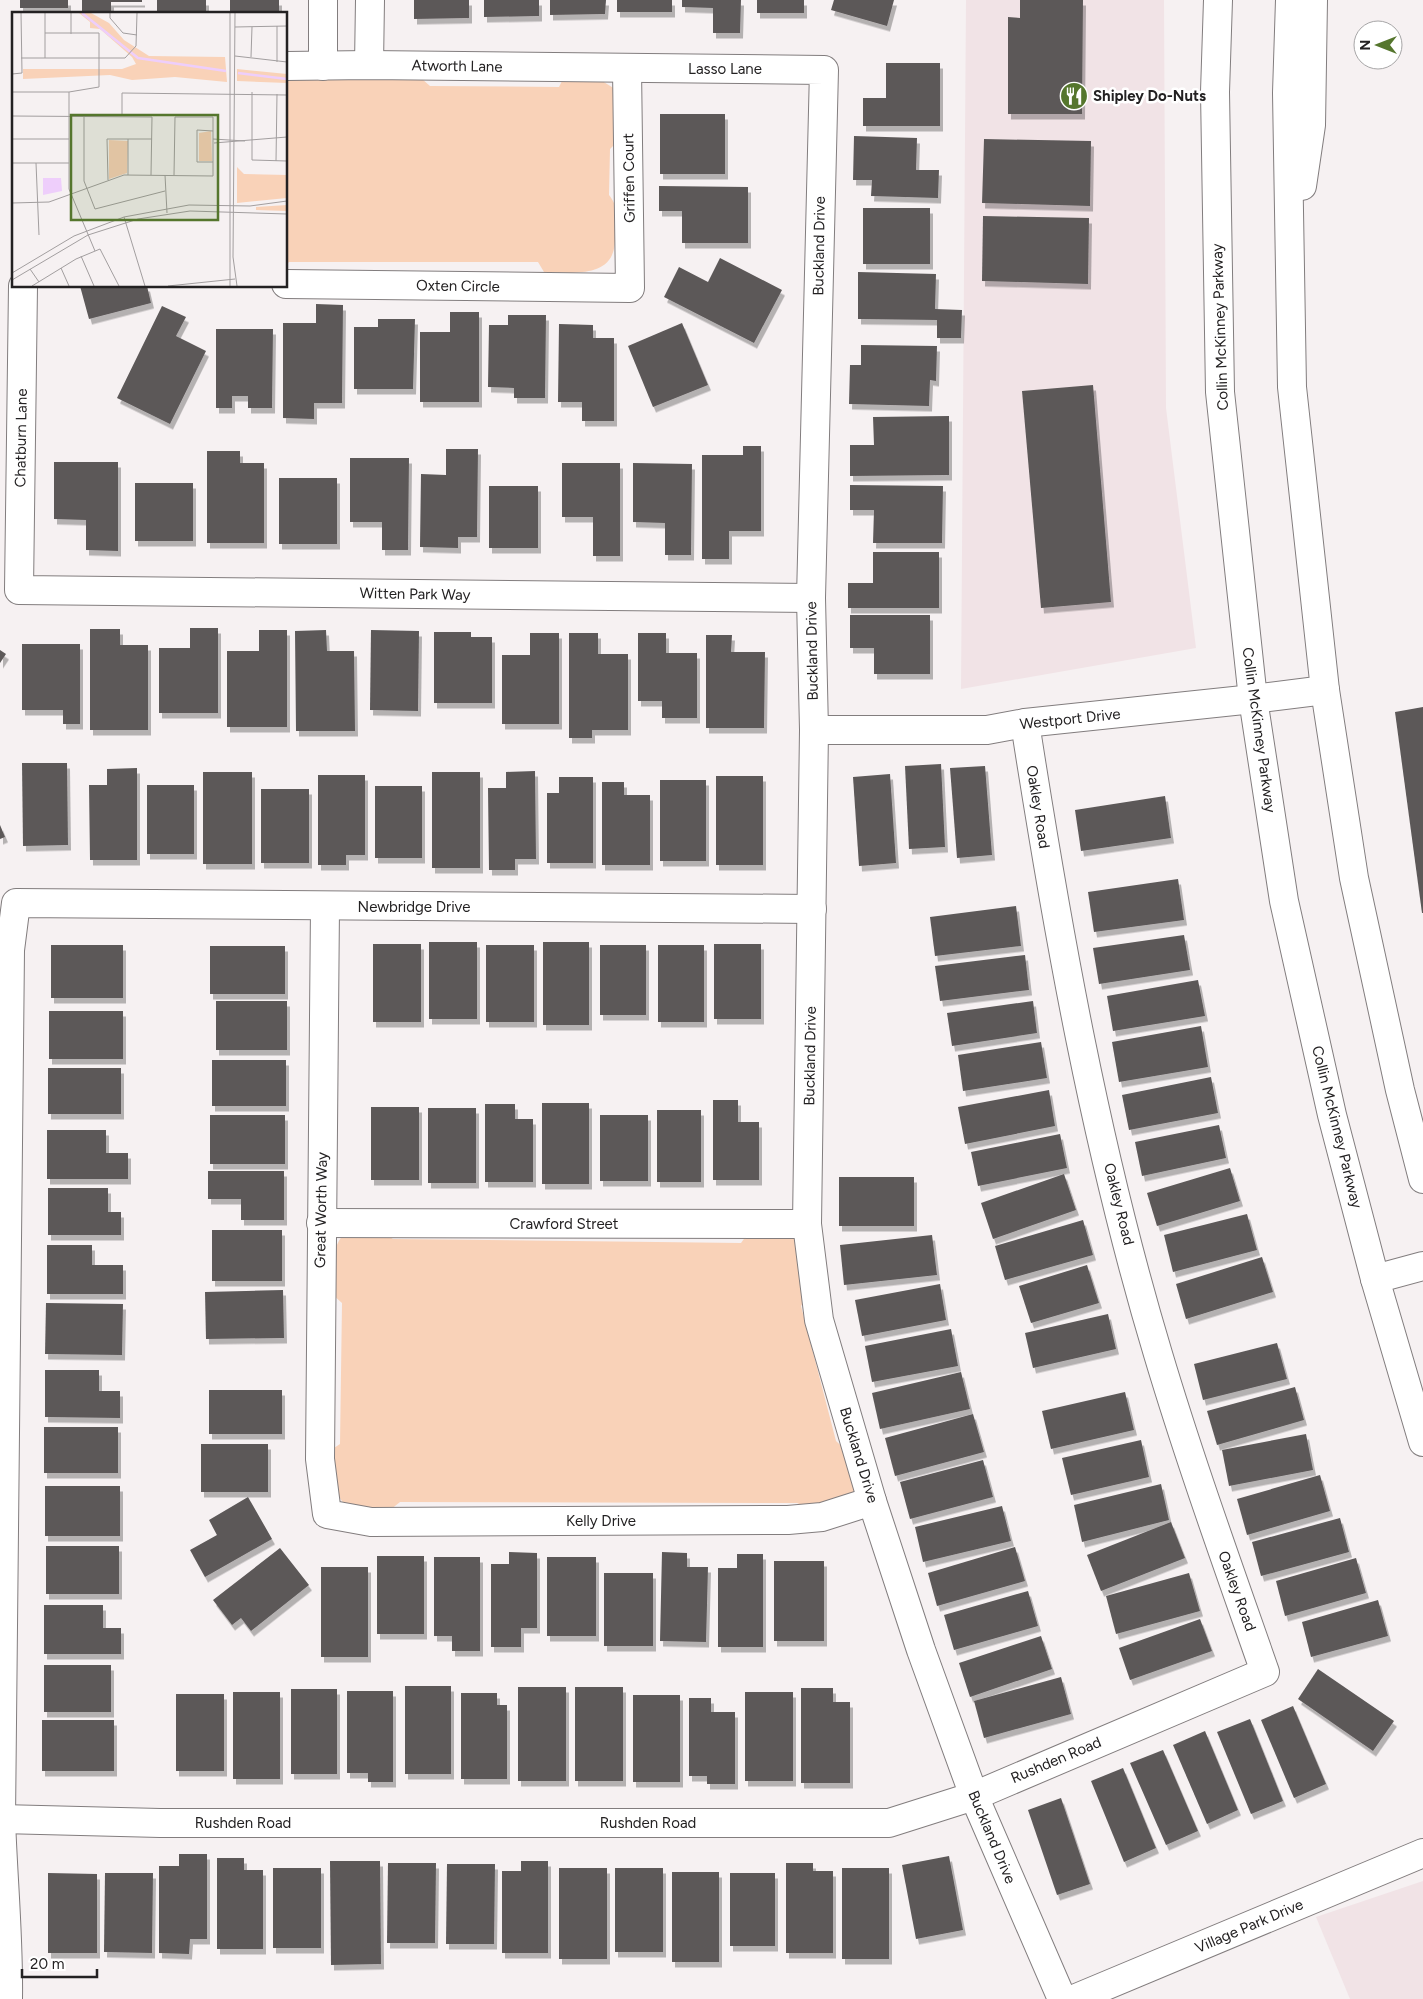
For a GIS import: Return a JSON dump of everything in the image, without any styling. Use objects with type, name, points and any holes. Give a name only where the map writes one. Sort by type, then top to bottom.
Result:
[{"type":"street","points":[[323,0],[323,66]]},
{"type":"street","points":[[369,65],[370,0]]},
{"type":"street","name":"Collin McKinney Parkway","points":[[1218,0],[1215,92],[1220,392],[1253,699],[1284,901],[1332,1115],[1375,1279],[1423,1442]]},
{"type":"street","points":[[1290,0],[1287,93],[1292,387],[1325,690],[1354,878],[1400,1090],[1423,1178]]},
{"type":"street","points":[[1290,262],[1311,125],[1313,0]]},
{"type":"street","name":"Atworth Lane","points":[[288,66],[369,65],[627,69]]},
{"type":"street","name":"Lasso Lane","points":[[627,69],[824,70]]},
{"type":"street","name":"Griffen Court","points":[[627,69],[630,288]]},
{"type":"street","name":"Buckland Drive","points":[[824,70],[811,598],[814,730],[807,1224],[819,1320],[872,1501],[921,1650],[974,1796],[1062,1999]]},
{"type":"street","name":"Oxten Circle","points":[[288,284],[630,288]]},
{"type":"street","name":"Chatburn Lane","points":[[20,590],[23,288]]},
{"type":"street","name":"Witten Park Way","points":[[20,590],[811,598]]},
{"type":"street","name":"Westport Drive","points":[[814,730],[987,730],[1025,723],[1325,690]]},
{"type":"street","name":"Oakley Road","points":[[1025,723],[1048,870],[1091,1088],[1125,1232],[1158,1353],[1210,1517],[1265,1672]]},
{"type":"street","name":"Newbridge Drive","points":[[2,1312],[10,950],[16,903],[326,907],[812,909]]},
{"type":"street","name":"Great Worth Way","points":[[326,907],[321,1223],[320,1459],[327,1514]]},
{"type":"street","name":"Crawford Street","points":[[321,1223],[807,1224]]},
{"type":"street","points":[[1375,1279],[1423,1266]]},
{"type":"street","points":[[2,1312],[1,1819],[3,1884],[7,1923],[8,1999]]},
{"type":"street","name":"Kelly Drive","points":[[327,1514],[371,1522],[788,1520],[822,1516],[872,1501]]},
{"type":"street","name":"Rushden Road","points":[[1,1819],[160,1823],[889,1823],[974,1796],[1265,1672]]},
{"type":"street","name":"Village Park Drive","points":[[1074,1999],[1423,1853]]},
{"type":"shaded area","points":[[966,0],[1164,0],[1166,408],[1196,648],[961,689]]},
{"type":"shaded area","points":[[288,77],[422,79],[430,86],[559,87],[563,79],[599,79],[615,89],[617,142],[610,149],[609,195],[616,210],[615,242],[612,255],[600,267],[572,273],[544,272],[538,262],[289,262]]},
{"type":"shaded area","points":[[378,1230],[393,1239],[741,1243],[749,1232],[788,1233],[800,1242],[808,1296],[801,1306],[836,1441],[851,1455],[856,1487],[851,1496],[811,1509],[797,1503],[400,1502],[390,1510],[372,1511],[358,1510],[346,1505],[337,1492],[333,1476],[331,1450],[340,1444],[342,1303],[333,1295],[334,1261],[337,1245],[346,1232]]},
{"type":"shaded area","points":[[1423,1881],[1423,1999],[1350,1999],[1316,1917]]},
{"type":"building","points":[[20,0],[68,0],[68,8],[20,8]]},
{"type":"building","points":[[82,0],[142,0],[142,2],[111,2],[111,12],[82,12]]},
{"type":"building","points":[[157,0],[206,0],[206,12],[157,12]]},
{"type":"building","points":[[230,0],[279,0],[279,12],[230,12]]},
{"type":"building","points":[[414,0],[469,0],[469,18],[414,19]]},
{"type":"building","points":[[484,0],[539,0],[539,16],[484,17]]},
{"type":"building","points":[[550,0],[606,0],[605,14],[550,15]]},
{"type":"building","points":[[617,0],[672,0],[672,12],[617,12]]},
{"type":"building","points":[[682,0],[741,0],[740,33],[713,33],[713,8],[682,7]]},
{"type":"building","points":[[757,0],[804,0],[804,13],[757,13]]},
{"type":"building","points":[[834,0],[894,0],[887,26],[831,10]]},
{"type":"building","points":[[1020,0],[1083,0],[1082,114],[1008,114],[1008,17],[1020,18]]},
{"type":"building","points":[[886,63],[940,63],[940,126],[863,126],[863,98],[886,98]]},
{"type":"building","points":[[660,114],[725,114],[725,174],[660,174]]},
{"type":"building","points":[[854,136],[917,138],[916,170],[939,170],[938,198],[871,196],[872,180],[853,180]]},
{"type":"building","points":[[984,139],[1091,141],[1090,206],[982,203]]},
{"type":"building","points":[[659,186],[748,187],[748,243],[682,243],[682,211],[659,211]]},
{"type":"building","points":[[863,208],[930,208],[930,264],[863,264]]},
{"type":"building","points":[[983,216],[1089,218],[1088,284],[982,281]]},
{"type":"building","points":[[720,258],[782,290],[754,343],[664,297],[679,267],[708,282]]},
{"type":"building","points":[[858,272],[936,274],[935,309],[962,310],[961,338],[937,338],[937,320],[858,319]]},
{"type":"building","points":[[81,288],[147,288],[151,303],[89,319]]},
{"type":"building","points":[[316,304],[343,305],[342,403],[314,403],[314,419],[283,418],[283,323],[316,323]]},
{"type":"building","points":[[162,306],[186,317],[176,336],[206,351],[170,424],[117,398]]},
{"type":"building","points":[[450,312],[479,312],[479,402],[420,402],[420,332],[450,332]]},
{"type":"building","points":[[508,315],[546,315],[545,398],[514,398],[514,388],[488,387],[489,325],[508,325]]},
{"type":"building","points":[[378,319],[415,319],[413,389],[354,389],[354,327],[378,327]]},
{"type":"building","points":[[682,323],[708,385],[653,407],[628,346]]},
{"type":"building","points":[[559,324],[593,325],[593,338],[614,338],[614,421],[582,421],[582,402],[558,402]]},
{"type":"building","points":[[216,329],[273,329],[272,408],[248,408],[248,396],[232,396],[232,408],[216,408]]},
{"type":"building","points":[[861,345],[937,346],[936,381],[930,380],[929,406],[849,404],[850,365],[861,365]]},
{"type":"building","points":[[1093,385],[1111,602],[1041,608],[1022,391]]},
{"type":"building","points":[[949,416],[949,475],[850,476],[850,445],[874,445],[873,417]]},
{"type":"building","points":[[743,446],[761,446],[761,531],[729,531],[729,559],[702,559],[702,455],[743,455]]},
{"type":"building","points":[[446,449],[478,449],[477,537],[458,537],[458,548],[420,547],[421,474],[446,475]]},
{"type":"building","points":[[207,451],[240,451],[240,463],[264,463],[264,543],[207,543]]},
{"type":"building","points":[[350,458],[409,458],[408,550],[382,550],[382,522],[350,522]]},
{"type":"building","points":[[54,462],[118,462],[118,551],[86,550],[86,520],[54,519]]},
{"type":"building","points":[[562,463],[620,463],[620,556],[593,556],[593,517],[562,517]]},
{"type":"building","points":[[633,463],[692,464],[691,555],[665,555],[665,523],[633,522]]},
{"type":"building","points":[[279,478],[337,478],[337,544],[279,544]]},
{"type":"building","points":[[135,483],[193,483],[193,541],[135,541]]},
{"type":"building","points":[[850,485],[943,486],[942,543],[873,543],[874,510],[850,510]]},
{"type":"building","points":[[489,486],[538,486],[538,548],[489,548]]},
{"type":"building","points":[[873,552],[939,552],[939,608],[848,608],[848,583],[873,583]]},
{"type":"building","points":[[850,615],[930,615],[930,674],[874,674],[874,648],[850,648]]},
{"type":"building","points":[[190,628],[218,628],[218,713],[159,713],[159,648],[190,648]]},
{"type":"building","points":[[90,629],[120,629],[120,645],[148,645],[148,730],[90,730]]},
{"type":"building","points":[[259,630],[287,630],[287,727],[227,727],[227,651],[259,651]]},
{"type":"building","points":[[326,630],[327,651],[354,651],[355,731],[296,731],[295,631]]},
{"type":"building","points":[[371,630],[419,631],[418,711],[370,710]]},
{"type":"building","points":[[434,632],[471,632],[471,637],[492,637],[492,703],[434,703]]},
{"type":"building","points":[[530,633],[559,633],[559,724],[502,724],[502,655],[530,655]]},
{"type":"building","points":[[569,633],[598,633],[598,654],[628,654],[628,730],[592,730],[592,738],[569,738]]},
{"type":"building","points":[[638,633],[666,633],[666,653],[697,653],[697,718],[662,718],[662,701],[638,701]]},
{"type":"building","points":[[706,635],[732,635],[731,652],[765,652],[764,728],[706,728]]},
{"type":"building","points":[[22,644],[80,644],[80,724],[63,724],[63,710],[22,710]]},
{"type":"building","points":[[0,650],[6,654],[0,663]]},
{"type":"building","points":[[1423,707],[1423,913],[1422,913],[1395,712]]},
{"type":"building","points":[[22,763],[67,763],[68,845],[23,846]]},
{"type":"building","points":[[941,764],[945,847],[909,849],[905,766]]},
{"type":"building","points":[[985,766],[992,855],[957,858],[950,768]]},
{"type":"building","points":[[137,768],[137,860],[90,860],[89,785],[107,785],[107,769]]},
{"type":"building","points":[[535,771],[536,859],[515,859],[515,870],[489,870],[488,788],[506,788],[506,772]]},
{"type":"building","points":[[203,772],[252,772],[252,864],[203,864]]},
{"type":"building","points":[[432,772],[480,772],[480,868],[432,868]]},
{"type":"building","points":[[890,774],[896,863],[859,866],[853,777]]},
{"type":"building","points":[[318,775],[365,775],[365,855],[346,855],[346,865],[318,865]]},
{"type":"building","points":[[716,776],[763,776],[763,865],[716,865]]},
{"type":"building","points":[[559,777],[593,777],[593,863],[547,863],[547,793],[559,793]]},
{"type":"building","points":[[660,780],[706,780],[706,861],[660,861]]},
{"type":"building","points":[[602,782],[624,782],[624,795],[650,795],[650,865],[602,865]]},
{"type":"building","points":[[147,785],[194,785],[194,854],[147,854]]},
{"type":"building","points":[[375,786],[422,786],[422,858],[375,858]]},
{"type":"building","points":[[261,789],[309,789],[309,863],[261,863]]},
{"type":"building","points":[[1165,796],[1171,838],[1081,851],[1075,810]]},
{"type":"building","points":[[0,825],[5,837],[0,839]]},
{"type":"building","points":[[1178,879],[1184,920],[1094,932],[1088,892]]},
{"type":"building","points":[[1016,906],[1021,946],[935,956],[930,917]]},
{"type":"building","points":[[1184,935],[1190,970],[1099,984],[1093,948]]},
{"type":"building","points":[[429,942],[477,942],[477,1019],[429,1019]]},
{"type":"building","points":[[543,942],[589,942],[589,1025],[543,1025]]},
{"type":"building","points":[[373,944],[421,944],[421,1022],[373,1022]]},
{"type":"building","points":[[714,944],[761,944],[761,1019],[714,1019]]},
{"type":"building","points":[[51,945],[123,945],[123,998],[51,998]]},
{"type":"building","points":[[486,945],[534,945],[534,1022],[486,1022]]},
{"type":"building","points":[[600,945],[646,945],[646,1015],[600,1015]]},
{"type":"building","points":[[658,945],[704,945],[704,1022],[658,1022]]},
{"type":"building","points":[[210,946],[285,946],[285,994],[210,994]]},
{"type":"building","points":[[1025,955],[1029,990],[940,1001],[935,966]]},
{"type":"building","points":[[1198,980],[1205,1016],[1113,1031],[1107,996]]},
{"type":"building","points":[[216,1001],[287,1001],[287,1050],[216,1050]]},
{"type":"building","points":[[1033,1001],[1037,1033],[952,1046],[947,1013]]},
{"type":"building","points":[[49,1011],[123,1011],[123,1059],[49,1059]]},
{"type":"building","points":[[1201,1026],[1208,1067],[1119,1082],[1112,1042]]},
{"type":"building","points":[[1041,1042],[1047,1078],[963,1091],[958,1055]]},
{"type":"building","points":[[212,1060],[286,1060],[286,1106],[212,1106]]},
{"type":"building","points":[[48,1068],[121,1068],[121,1114],[48,1114]]},
{"type":"building","points":[[1211,1077],[1218,1113],[1129,1130],[1122,1095]]},
{"type":"building","points":[[1049,1090],[1055,1126],[965,1144],[958,1107]]},
{"type":"building","points":[[713,1100],[738,1100],[738,1122],[759,1122],[759,1180],[713,1180]]},
{"type":"building","points":[[542,1103],[589,1103],[589,1184],[542,1184]]},
{"type":"building","points":[[485,1104],[515,1104],[515,1119],[533,1119],[533,1182],[485,1182]]},
{"type":"building","points":[[371,1107],[419,1107],[419,1180],[371,1180]]},
{"type":"building","points":[[428,1108],[476,1108],[476,1183],[428,1183]]},
{"type":"building","points":[[657,1110],[701,1110],[701,1182],[657,1182]]},
{"type":"building","points":[[210,1115],[285,1115],[285,1164],[210,1164]]},
{"type":"building","points":[[600,1115],[648,1115],[648,1181],[600,1181]]},
{"type":"building","points":[[1219,1125],[1226,1158],[1142,1176],[1135,1142]]},
{"type":"building","points":[[47,1130],[106,1130],[106,1153],[128,1153],[128,1179],[47,1179]]},
{"type":"building","points":[[1060,1134],[1067,1168],[978,1186],[971,1152]]},
{"type":"building","points":[[1230,1168],[1240,1201],[1157,1226],[1147,1193]]},
{"type":"building","points":[[208,1171],[284,1171],[284,1220],[241,1220],[241,1199],[208,1199]]},
{"type":"building","points":[[1064,1174],[1076,1210],[993,1239],[981,1203]]},
{"type":"building","points":[[839,1177],[914,1177],[914,1226],[839,1226]]},
{"type":"building","points":[[48,1188],[108,1188],[108,1212],[121,1212],[121,1235],[48,1235]]},
{"type":"building","points":[[1247,1214],[1257,1250],[1173,1272],[1164,1235]]},
{"type":"building","points":[[1083,1220],[1093,1255],[1005,1280],[995,1246]]},
{"type":"building","points":[[212,1230],[282,1230],[282,1281],[212,1281]]},
{"type":"building","points":[[932,1235],[937,1275],[844,1285],[840,1245]]},
{"type":"building","points":[[47,1245],[92,1245],[92,1265],[123,1265],[123,1294],[47,1294]]},
{"type":"building","points":[[1262,1257],[1273,1292],[1186,1319],[1176,1284]]},
{"type":"building","points":[[1087,1265],[1099,1303],[1031,1323],[1019,1286]]},
{"type":"building","points":[[940,1284],[946,1320],[862,1336],[855,1300]]},
{"type":"building","points":[[283,1290],[284,1338],[206,1339],[205,1292]]},
{"type":"building","points":[[46,1303],[123,1304],[122,1355],[45,1354]]},
{"type":"building","points":[[1108,1314],[1116,1349],[1033,1368],[1025,1333]]},
{"type":"building","points":[[951,1329],[958,1366],[872,1382],[865,1346]]},
{"type":"building","points":[[1277,1343],[1287,1379],[1203,1400],[1194,1364]]},
{"type":"building","points":[[45,1370],[99,1370],[99,1391],[120,1391],[120,1418],[45,1417]]},
{"type":"building","points":[[961,1372],[970,1409],[880,1429],[872,1393]]},
{"type":"building","points":[[1295,1387],[1304,1420],[1217,1445],[1207,1411]]},
{"type":"building","points":[[209,1390],[282,1390],[282,1434],[209,1434]]},
{"type":"building","points":[[1125,1392],[1134,1430],[1051,1449],[1042,1411]]},
{"type":"building","points":[[973,1414],[984,1452],[895,1476],[885,1438]]},
{"type":"building","points":[[44,1427],[118,1427],[118,1473],[44,1473]]},
{"type":"building","points":[[1306,1434],[1313,1470],[1229,1486],[1222,1450]]},
{"type":"building","points":[[1141,1440],[1149,1477],[1071,1495],[1062,1458]]},
{"type":"building","points":[[201,1444],[268,1444],[268,1492],[201,1492]]},
{"type":"building","points":[[983,1460],[993,1497],[910,1519],[900,1482]]},
{"type":"building","points":[[1320,1475],[1330,1511],[1247,1535],[1237,1499]]},
{"type":"building","points":[[1161,1484],[1169,1520],[1082,1542],[1074,1505]]},
{"type":"building","points":[[45,1486],[120,1486],[120,1536],[45,1536]]},
{"type":"building","points":[[248,1497],[272,1539],[205,1577],[190,1550],[217,1535],[209,1520]]},
{"type":"building","points":[[1002,1506],[1011,1541],[923,1562],[915,1527]]},
{"type":"building","points":[[1340,1518],[1349,1552],[1261,1576],[1252,1542]]},
{"type":"building","points":[[1171,1522],[1185,1558],[1101,1591],[1087,1555]]},
{"type":"building","points":[[46,1546],[119,1546],[119,1594],[46,1594]]},
{"type":"building","points":[[1015,1547],[1025,1581],[937,1606],[928,1573]]},
{"type":"building","points":[[280,1548],[309,1585],[251,1631],[241,1618],[232,1625],[213,1600]]},
{"type":"building","points":[[509,1552],[537,1553],[537,1628],[521,1628],[521,1647],[491,1647],[491,1564],[509,1564]]},
{"type":"building","points":[[662,1552],[687,1553],[687,1567],[708,1567],[706,1642],[660,1641]]},
{"type":"building","points":[[737,1554],[763,1554],[763,1647],[718,1647],[718,1568],[737,1568]]},
{"type":"building","points":[[377,1556],[424,1556],[424,1634],[377,1634]]},
{"type":"building","points":[[434,1557],[480,1557],[480,1651],[452,1651],[452,1636],[434,1636]]},
{"type":"building","points":[[547,1557],[596,1557],[596,1636],[547,1636]]},
{"type":"building","points":[[1356,1558],[1366,1593],[1285,1616],[1276,1581]]},
{"type":"building","points":[[774,1561],[824,1561],[824,1641],[774,1641]]},
{"type":"building","points":[[321,1567],[368,1567],[368,1657],[321,1657]]},
{"type":"building","points":[[604,1573],[653,1573],[653,1646],[604,1646]]},
{"type":"building","points":[[1189,1573],[1200,1611],[1116,1634],[1106,1596]]},
{"type":"building","points":[[1028,1591],[1038,1626],[954,1650],[944,1615]]},
{"type":"building","points":[[1378,1600],[1388,1636],[1311,1657],[1302,1622]]},
{"type":"building","points":[[44,1605],[103,1605],[103,1628],[121,1628],[121,1654],[44,1654]]},
{"type":"building","points":[[1200,1619],[1212,1651],[1130,1680],[1119,1648]]},
{"type":"building","points":[[1041,1636],[1052,1669],[970,1697],[959,1663]]},
{"type":"building","points":[[44,1665],[111,1665],[111,1712],[44,1712]]},
{"type":"building","points":[[1318,1669],[1394,1721],[1373,1751],[1298,1699]]},
{"type":"building","points":[[1061,1677],[1071,1714],[984,1738],[974,1701]]},
{"type":"building","points":[[405,1686],[451,1686],[451,1774],[405,1774]]},
{"type":"building","points":[[518,1687],[566,1687],[566,1781],[518,1781]]},
{"type":"building","points":[[575,1687],[623,1687],[623,1781],[575,1781]]},
{"type":"building","points":[[801,1688],[833,1688],[833,1702],[850,1702],[850,1783],[801,1783]]},
{"type":"building","points":[[291,1689],[337,1689],[337,1774],[291,1774]]},
{"type":"building","points":[[347,1691],[393,1691],[393,1782],[368,1782],[368,1773],[347,1773]]},
{"type":"building","points":[[233,1692],[280,1692],[280,1779],[233,1779]]},
{"type":"building","points":[[745,1692],[793,1692],[793,1781],[745,1781]]},
{"type":"building","points":[[461,1693],[497,1693],[497,1705],[507,1705],[507,1779],[461,1779]]},
{"type":"building","points":[[176,1694],[224,1694],[224,1771],[176,1771]]},
{"type":"building","points":[[633,1695],[680,1695],[680,1782],[633,1782]]},
{"type":"building","points":[[689,1698],[711,1698],[711,1712],[735,1712],[735,1784],[707,1784],[707,1776],[689,1776]]},
{"type":"building","points":[[1293,1706],[1326,1784],[1294,1798],[1261,1720]]},
{"type":"building","points":[[1250,1719],[1283,1801],[1251,1814],[1217,1732]]},
{"type":"building","points":[[42,1720],[114,1720],[114,1771],[42,1771]]},
{"type":"building","points":[[1205,1731],[1238,1810],[1207,1824],[1173,1745]]},
{"type":"building","points":[[1163,1750],[1198,1831],[1166,1845],[1130,1763]]},
{"type":"building","points":[[1123,1768],[1156,1848],[1124,1862],[1091,1781]]},
{"type":"building","points":[[1061,1798],[1090,1884],[1057,1895],[1028,1810]]},
{"type":"building","points":[[179,1854],[207,1854],[207,1939],[190,1939],[189,1954],[159,1953],[159,1866],[179,1866]]},
{"type":"building","points":[[949,1856],[963,1930],[916,1939],[902,1865]]},
{"type":"building","points":[[217,1858],[244,1858],[244,1870],[263,1870],[263,1949],[217,1949]]},
{"type":"building","points":[[330,1861],[380,1861],[381,1964],[331,1965]]},
{"type":"building","points":[[521,1861],[548,1861],[548,1953],[502,1953],[502,1871],[521,1871]]},
{"type":"building","points":[[388,1863],[436,1863],[435,1943],[387,1943]]},
{"type":"building","points":[[786,1863],[813,1863],[813,1871],[833,1871],[833,1953],[786,1953]]},
{"type":"building","points":[[447,1864],[495,1864],[494,1944],[446,1944]]},
{"type":"building","points":[[273,1868],[321,1868],[321,1948],[273,1948]]},
{"type":"building","points":[[559,1868],[607,1868],[607,1959],[559,1959]]},
{"type":"building","points":[[615,1868],[663,1868],[663,1952],[615,1952]]},
{"type":"building","points":[[842,1868],[889,1868],[889,1959],[842,1959]]},
{"type":"building","points":[[672,1872],[719,1872],[719,1962],[672,1962]]},
{"type":"building","points":[[48,1873],[97,1874],[97,1953],[48,1953]]},
{"type":"building","points":[[105,1873],[153,1873],[152,1953],[104,1952]]},
{"type":"building","points":[[730,1873],[775,1873],[775,1946],[730,1946]]},
{"type":"place","name":"Shipley Do-Nuts","points":[[1074,96]]}]
